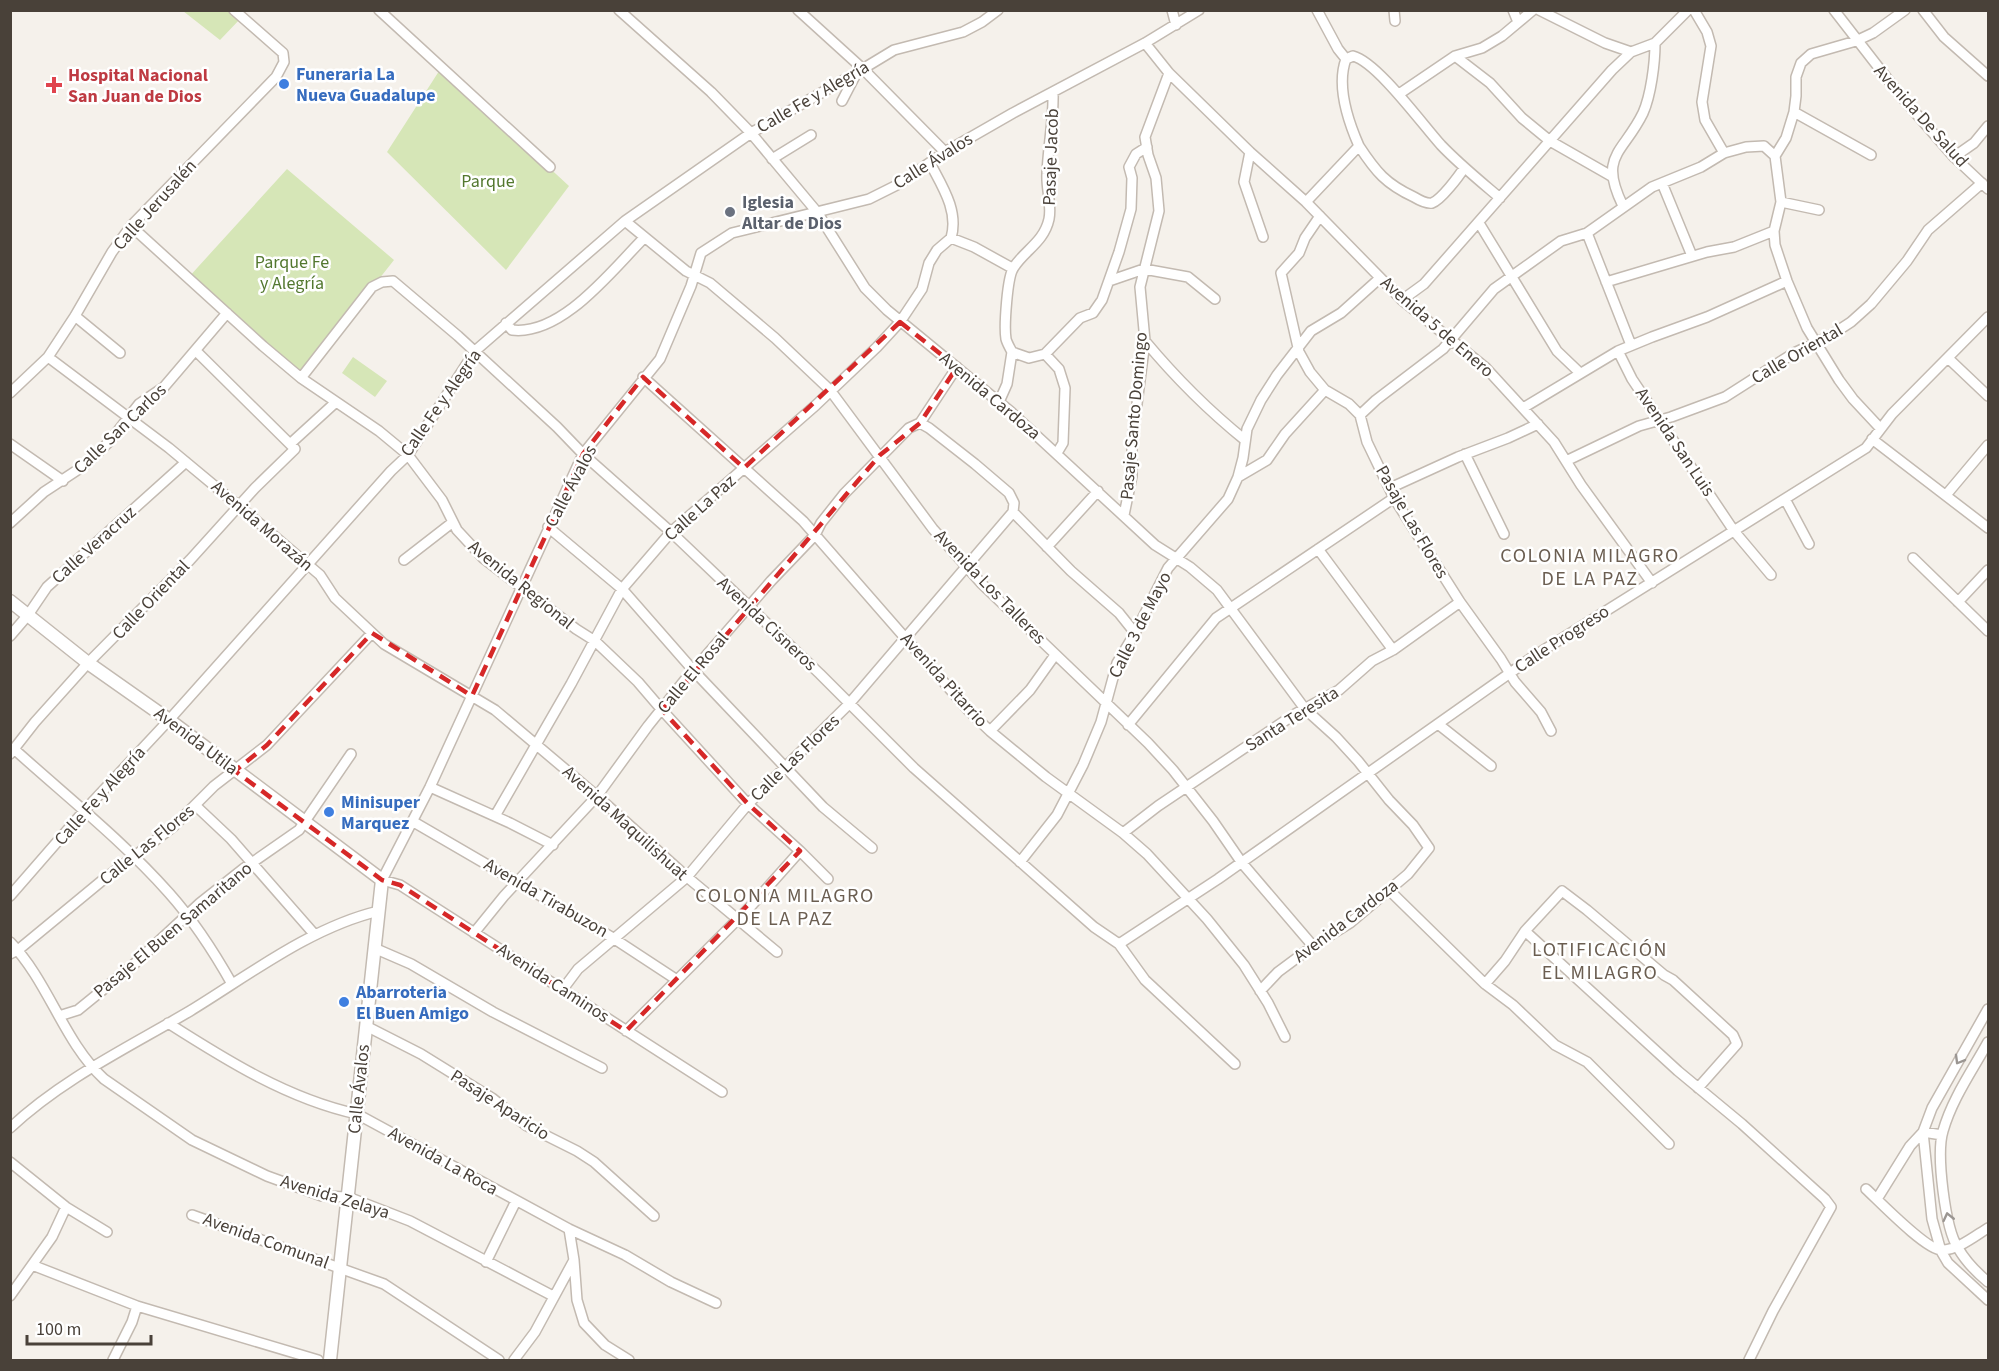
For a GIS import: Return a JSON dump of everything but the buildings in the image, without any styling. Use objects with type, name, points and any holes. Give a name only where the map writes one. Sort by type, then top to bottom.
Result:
[{"type":"street","name":"Calle Jerusalén","points":[[10,393],[48,357],[112,252],[131,226],[276,77],[284,62],[283,53],[234,10]]},
{"type":"street","points":[[379,10],[550,167]]},
{"type":"street","name":"Avenida Cardoza","points":[[619,10],[711,92],[751,133],[816,212],[865,288],[900,322],[999,402],[1098,490],[1155,545],[1177,558],[1217,590],[1305,708],[1336,737],[1413,825],[1429,848],[1408,874],[1350,923],[1313,946],[1278,972],[1260,991]]},
{"type":"street","points":[[798,10],[945,152]]},
{"type":"street","name":"Calle Fe y Alegría","points":[[10,896],[390,471],[408,455],[475,351],[506,323],[625,221],[751,133],[894,50],[963,32],[998,10]]},
{"type":"street","points":[[1172,10],[1176,25]]},
{"type":"street","name":"Calle Ávalos","points":[[330,1360],[382,880],[430,787],[583,454],[660,359],[701,253],[732,233],[869,199],[898,184],[945,152],[1145,43],[1199,10]]},
{"type":"street","points":[[1317,10],[1338,50],[1346,59]]},
{"type":"street","points":[[1394,10],[1395,21]]},
{"type":"street","points":[[1513,10],[1518,22]]},
{"type":"street","points":[[1399,94],[1455,56],[1482,48],[1502,36],[1533,10]]},
{"type":"street","points":[[1539,10],[1594,38],[1631,52]]},
{"type":"street","points":[[1402,300],[1424,284],[1612,70],[1631,52],[1654,43],[1688,10]]},
{"type":"street","points":[[1694,10],[1707,32],[1711,46],[1702,102],[1705,120],[1724,153]]},
{"type":"street","points":[[1834,10],[1856,41]]},
{"type":"street","points":[[1880,428],[1853,399],[1816,343],[1787,281],[1775,245],[1773,231],[1781,202],[1775,156],[1786,138],[1794,112],[1796,77],[1801,63],[1811,54],[1856,41],[1873,33],[1905,10]]},
{"type":"street","points":[[1923,10],[1944,37],[1987,72]]},
{"type":"street","name":"Avenida De Salud","points":[[1856,41],[1954,157],[1985,186]]},
{"type":"street","name":"Avenida 5 de Enero","points":[[1145,43],[1169,73],[1250,152],[1306,202],[1402,300],[1486,368],[1554,442],[1586,492],[1652,583]]},
{"type":"street","points":[[1623,206],[1613,186],[1612,167],[1617,153],[1638,121],[1647,100],[1655,54],[1654,43]]},
{"type":"street","points":[[1346,59],[1353,56],[1362,58],[1399,94],[1442,146],[1500,198]]},
{"type":"street","points":[[1455,56],[1490,83],[1522,118],[1550,141],[1612,177]]},
{"type":"street","points":[[1346,59],[1341,81],[1352,130],[1359,146],[1387,182],[1394,188],[1424,202],[1432,202],[1464,168]]},
{"type":"street","points":[[842,101],[860,71]]},
{"type":"street","name":"Pasaje Santo Domingo","points":[[1124,515],[1132,476],[1132,443],[1145,341],[1140,287],[1159,211],[1156,178],[1145,137],[1169,73]]},
{"type":"street","name":"Pasaje Jacob","points":[[1012,268],[1031,250],[1049,219],[1047,176],[1054,118],[1053,92]]},
{"type":"street","points":[[1794,112],[1870,155]]},
{"type":"street","points":[[1954,157],[1974,143],[1989,126]]},
{"type":"street","points":[[772,159],[812,135]]},
{"type":"street","points":[[1306,202],[1359,146]]},
{"type":"street","points":[[1320,216],[1305,238],[1299,253],[1281,273],[1298,349],[1310,372],[1325,390],[1349,404],[1360,416],[1376,400],[1443,349],[1494,289],[1561,241],[1587,233],[1623,206],[1662,183],[1701,167],[1724,153],[1746,147],[1764,146],[1775,156]]},
{"type":"street","points":[[1012,352],[1029,358],[1045,354],[1080,318],[1093,313],[1102,300],[1131,209],[1132,178],[1129,167],[1136,154],[1147,147]]},
{"type":"street","points":[[1250,152],[1244,182],[1263,237]]},
{"type":"street","points":[[930,163],[951,206],[954,239],[1012,268],[1006,303],[1006,339],[1012,352],[1007,384],[999,402]]},
{"type":"street","points":[[1662,183],[1692,256]]},
{"type":"street","name":"Calle Oriental","points":[[1566,461],[1639,426],[1725,397],[1794,353],[1851,322],[1871,304],[1907,261],[1928,230],[1985,186]]},
{"type":"street","points":[[1781,202],[1819,210]]},
{"type":"street","name":"Avenida Los Talleres","points":[[625,221],[686,271],[710,283],[775,338],[830,390],[933,529],[982,584],[1173,770],[1242,863],[1313,946]]},
{"type":"street","points":[[1479,223],[1557,351],[1580,373]]},
{"type":"street","name":"Avenida Regional","points":[[131,226],[301,378],[379,431],[408,455],[442,500],[457,530],[483,558],[576,630],[596,641],[638,682],[748,804],[828,879]]},
{"type":"street","points":[[1606,282],[1692,256],[1734,247],[1773,231]]},
{"type":"street","points":[[1587,233],[1631,345]]},
{"type":"street","points":[[506,323],[512,330],[526,331],[558,318],[592,292],[644,238]]},
{"type":"street","name":"Calle La Paz","points":[[495,816],[596,641],[622,589],[671,532],[877,347],[900,322],[922,289],[929,263],[937,250],[954,239]]},
{"type":"street","points":[[1109,281],[1144,269],[1188,278],[1215,299]]},
{"type":"street","points":[[1238,477],[1247,429],[1261,399],[1311,331],[1341,313],[1380,278]]},
{"type":"street","name":"Avenida Cisneros","points":[[301,378],[372,287],[382,282],[393,281],[475,351],[583,454],[671,532],[820,674],[914,768],[1094,927],[1119,944],[1145,980],[1183,1013],[1235,1064]]},
{"type":"street","points":[[1522,408],[1618,351],[1707,317],[1787,281]]},
{"type":"street","name":"Calle San Carlos","points":[[10,523],[44,492],[85,465],[110,441],[139,404],[164,387],[227,313]]},
{"type":"street","points":[[75,316],[120,353]]},
{"type":"street","name":"Calle Progreso","points":[[1119,944],[1242,863],[1509,673],[1597,615],[1652,583],[1866,448],[1880,428],[1989,317]]},
{"type":"street","points":[[1145,341],[1182,382],[1245,440]]},
{"type":"street","points":[[196,351],[293,447]]},
{"type":"street","name":"Avenida San Luis","points":[[1618,351],[1632,379],[1734,531],[1771,575]]},
{"type":"street","points":[[1045,354],[1059,369],[1065,388],[1063,444],[1057,453]]},
{"type":"street","name":"Avenida Morazán","points":[[48,357],[239,505],[320,575],[335,598],[384,644],[472,696]]},
{"type":"street","points":[[1949,358],[1989,396]]},
{"type":"street","points":[[957,367],[920,423],[1009,493],[1014,503],[1013,512],[1047,547],[1107,601],[1135,633]]},
{"type":"street","name":"Avenida Pitarrio","points":[[644,377],[803,521],[969,711],[990,731],[1147,854],[1244,965],[1285,1037]]},
{"type":"street","points":[[1238,477],[1267,459],[1284,434],[1325,390]]},
{"type":"street","name":"Calle Oriental","points":[[12,751],[88,663],[190,560],[336,402]]},
{"type":"street","name":"Pasaje Las Flores","points":[[1360,416],[1366,442],[1394,498],[1460,602],[1509,673],[1541,712],[1551,731]]},
{"type":"street","name":"Calle El Rosal","points":[[474,933],[504,896],[597,796],[693,670],[815,535],[821,523],[844,494],[880,455],[909,428],[920,423]]},
{"type":"street","points":[[1389,488],[1538,424]]},
{"type":"street","points":[[1872,439],[1989,528]]},
{"type":"street","points":[[10,444],[63,481]]},
{"type":"street","points":[[1946,495],[1989,445]]},
{"type":"street","points":[[1466,454],[1504,534]]},
{"type":"street","name":"Calle Veracruz","points":[[10,636],[47,588],[186,462]]},
{"type":"street","name":"Calle 3 de Mayo","points":[[1020,861],[1057,815],[1083,765],[1101,722],[1117,663],[1168,568],[1228,499],[1238,477]]},
{"type":"street","points":[[1047,547],[1098,490]]},
{"type":"street","points":[[1128,725],[1216,618],[1394,498]]},
{"type":"street","points":[[1785,499],[1809,544]]},
{"type":"street","name":"Calle Las Flores","points":[[563,989],[578,969],[687,877],[748,804],[849,704],[1013,512]]},
{"type":"street","points":[[404,560],[453,522]]},
{"type":"street","points":[[548,527],[622,589],[693,670],[824,807],[872,848]]},
{"type":"street","points":[[1318,549],[1393,650]]},
{"type":"street","points":[[1913,558],[1989,630]]},
{"type":"street","points":[[1958,602],[1989,570]]},
{"type":"street","name":"Avenida Utila","points":[[10,601],[88,663],[306,821],[382,880]]},
{"type":"street","name":"Santa Teresita","points":[[1123,833],[1158,806],[1305,708],[1339,690],[1372,661],[1393,650],[1460,602]]},
{"type":"street","name":"Calle Las Flores","points":[[14,952],[173,827],[214,786],[267,745],[372,633]]},
{"type":"street","points":[[990,731],[1030,690],[1055,655]]},
{"type":"street","name":"Avenida Maquilishuat","points":[[472,696],[495,710],[537,745],[687,877],[777,952]]},
{"type":"street","points":[[1438,724],[1491,766]]},
{"type":"street","points":[[12,751],[84,811],[171,895],[207,943],[232,984]]},
{"type":"street","name":"Pasaje El Buen Samaritano","points":[[59,1016],[78,1010],[186,916],[252,863],[299,831],[351,754]]},
{"type":"street","points":[[430,787],[553,845]]},
{"type":"street","points":[[196,806],[252,863],[315,935]]},
{"type":"street","name":"Avenida Tirabuzon","points":[[412,821],[614,938],[677,980]]},
{"type":"street","points":[[626,1031],[737,920],[800,851]]},
{"type":"street","name":"Avenida Caminos","points":[[382,880],[400,885],[722,1092]]},
{"type":"street","points":[[1389,890],[1485,984],[1514,1005],[1555,1045],[1587,1062],[1669,1144]]},
{"type":"street","points":[[1485,984],[1505,962],[1525,931],[1562,891],[1673,980],[1733,1035],[1737,1044],[1698,1088]]},
{"type":"street","points":[[10,1128],[49,1097],[93,1068],[315,935],[355,916],[378,911]]},
{"type":"street","points":[[1525,931],[1698,1088],[1826,1199],[1830,1207],[1749,1360]]},
{"type":"street","name":"Avenida Zelaya","points":[[10,942],[14,952],[93,1068],[104,1079],[192,1140],[267,1176],[322,1196],[348,1197],[410,1221],[553,1296]]},
{"type":"street","points":[[375,948],[411,964],[493,1012],[602,1068]]},
{"type":"street","points":[[1877,1199],[1910,1146],[1923,1132],[1932,1108],[1989,1009]]},
{"type":"street","name":"Avenida La Roca","points":[[168,1023],[228,1061],[309,1100],[357,1114],[516,1201],[625,1255],[671,1282],[716,1304]]},
{"type":"street","name":"Pasaje Aparicio","points":[[366,1026],[421,1054],[492,1098],[527,1126],[594,1162],[654,1216]]},
{"type":"street","points":[[1989,1041],[1949,1111],[1942,1135],[1941,1156],[1945,1202],[1956,1246],[1970,1266],[1989,1282]]},
{"type":"street","points":[[1923,1132],[1942,1135]]},
{"type":"street","points":[[1923,1132],[1932,1219],[1941,1251],[1948,1263],[1989,1300]]},
{"type":"street","points":[[10,1162],[66,1207],[107,1232]]},
{"type":"street","points":[[1866,1189],[1927,1244],[1941,1251],[1956,1246],[1989,1228]]},
{"type":"street","points":[[486,1262],[516,1201]]},
{"type":"street","points":[[10,1296],[52,1237],[66,1207]]},
{"type":"street","name":"Avenida Comunal","points":[[192,1215],[384,1284],[499,1360]]},
{"type":"street","points":[[569,1229],[577,1300],[584,1323],[604,1344],[629,1360]]},
{"type":"street","points":[[514,1360],[535,1332],[574,1260]]},
{"type":"street","points":[[32,1265],[137,1306],[318,1360]]},
{"type":"street","points":[[113,1360],[137,1306]]},
{"type":"highlighted area","points":[[900,322],[957,367],[920,423],[880,455],[662,710],[748,804],[800,851],[626,1031],[400,885],[382,880],[235,771],[267,745],[372,633],[472,696],[583,454],[643,377],[744,468]]},
{"type":"green space","points":[[183,11],[234,11],[242,17],[220,40]]},
{"type":"green space","name":"Parque","points":[[441,68],[569,186],[506,270],[387,152]]},
{"type":"green space","name":"Parque Fe y Alegría","points":[[287,169],[394,260],[301,378],[188,278]]},
{"type":"green space","points":[[353,357],[387,381],[375,397],[342,373]]},
{"type":"place","name":"Funeraria La Nueva Guadalupe","points":[[284,84]]},
{"type":"place","name":"Hospital Nacional San Juan de Dios","points":[[54,85]]},
{"type":"place","name":"Iglesia Altar de Dios","points":[[730,212]]},
{"type":"place","name":"Minisuper Marquez","points":[[329,812]]},
{"type":"place","name":"Abarroteria El Buen Amigo","points":[[344,1002]]},
{"type":"district","name":"COLONIA MILAGRO DE LA PAZ","points":[[1590,568]]},
{"type":"district","name":"COLONIA MILAGRO DE LA PAZ","points":[[785,908]]},
{"type":"district","name":"LOTIFICACIÓN EL MILAGRO","points":[[1600,962]]}]
